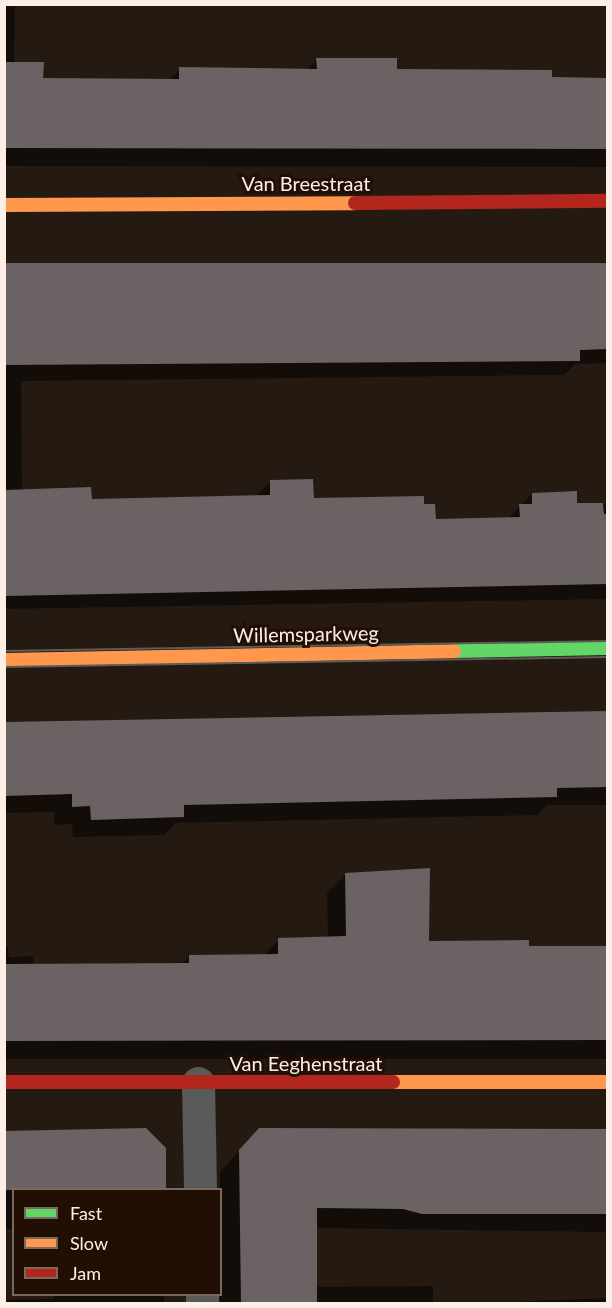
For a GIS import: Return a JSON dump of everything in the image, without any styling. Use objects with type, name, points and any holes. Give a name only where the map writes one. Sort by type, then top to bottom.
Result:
[{"type":"street","name":"Van Breestraat","points":[[4,205],[608,201]]},
{"type":"street","name":"Willemsparkweg","points":[[4,660],[608,648]]},
{"type":"street","name":"Van Eeghenstraat","points":[[4,1082],[608,1082]]},
{"type":"street","points":[[198,1083],[200,1188]]},
{"type":"building","points":[[316,58],[397,58],[397,69],[552,70],[552,77],[608,78],[608,149],[4,148],[4,62],[44,62],[43,78],[179,79],[179,67],[317,69]]},
{"type":"building","points":[[4,263],[608,263],[608,349],[580,350],[580,361],[4,365]]},
{"type":"building","points":[[313,479],[314,498],[424,496],[424,504],[435,504],[436,519],[520,517],[519,504],[532,504],[532,493],[577,491],[577,503],[603,503],[604,514],[608,514],[608,584],[4,596],[4,490],[91,487],[92,499],[270,495],[270,480]]},
{"type":"building","points":[[608,711],[608,787],[557,788],[557,797],[184,805],[184,817],[91,820],[90,806],[72,807],[72,794],[4,796],[4,722]]},
{"type":"building","points":[[430,868],[429,941],[529,940],[529,946],[608,946],[608,1040],[4,1041],[4,964],[189,963],[189,955],[278,954],[278,938],[346,936],[345,873]]},
{"type":"building","points":[[146,1128],[166,1148],[166,1188],[12,1188],[12,1190],[4,1190],[4,1131]]},
{"type":"building","points":[[259,1128],[608,1129],[608,1214],[422,1214],[403,1209],[317,1208],[317,1304],[241,1304],[239,1150]]},
{"type":"tram line","points":[[4,651],[608,641]]},
{"type":"tram line","points":[[4,667],[608,657]]},
{"type":"traffic: fast","points":[[454,651],[608,648]]},
{"type":"traffic: slow","points":[[4,205],[355,203]]},
{"type":"traffic: slow","points":[[4,660],[454,651]]},
{"type":"traffic: slow","points":[[393,1082],[608,1082]]},
{"type":"traffic: jam","points":[[355,203],[608,201]]},
{"type":"traffic: jam","points":[[4,1082],[393,1082]]}]
